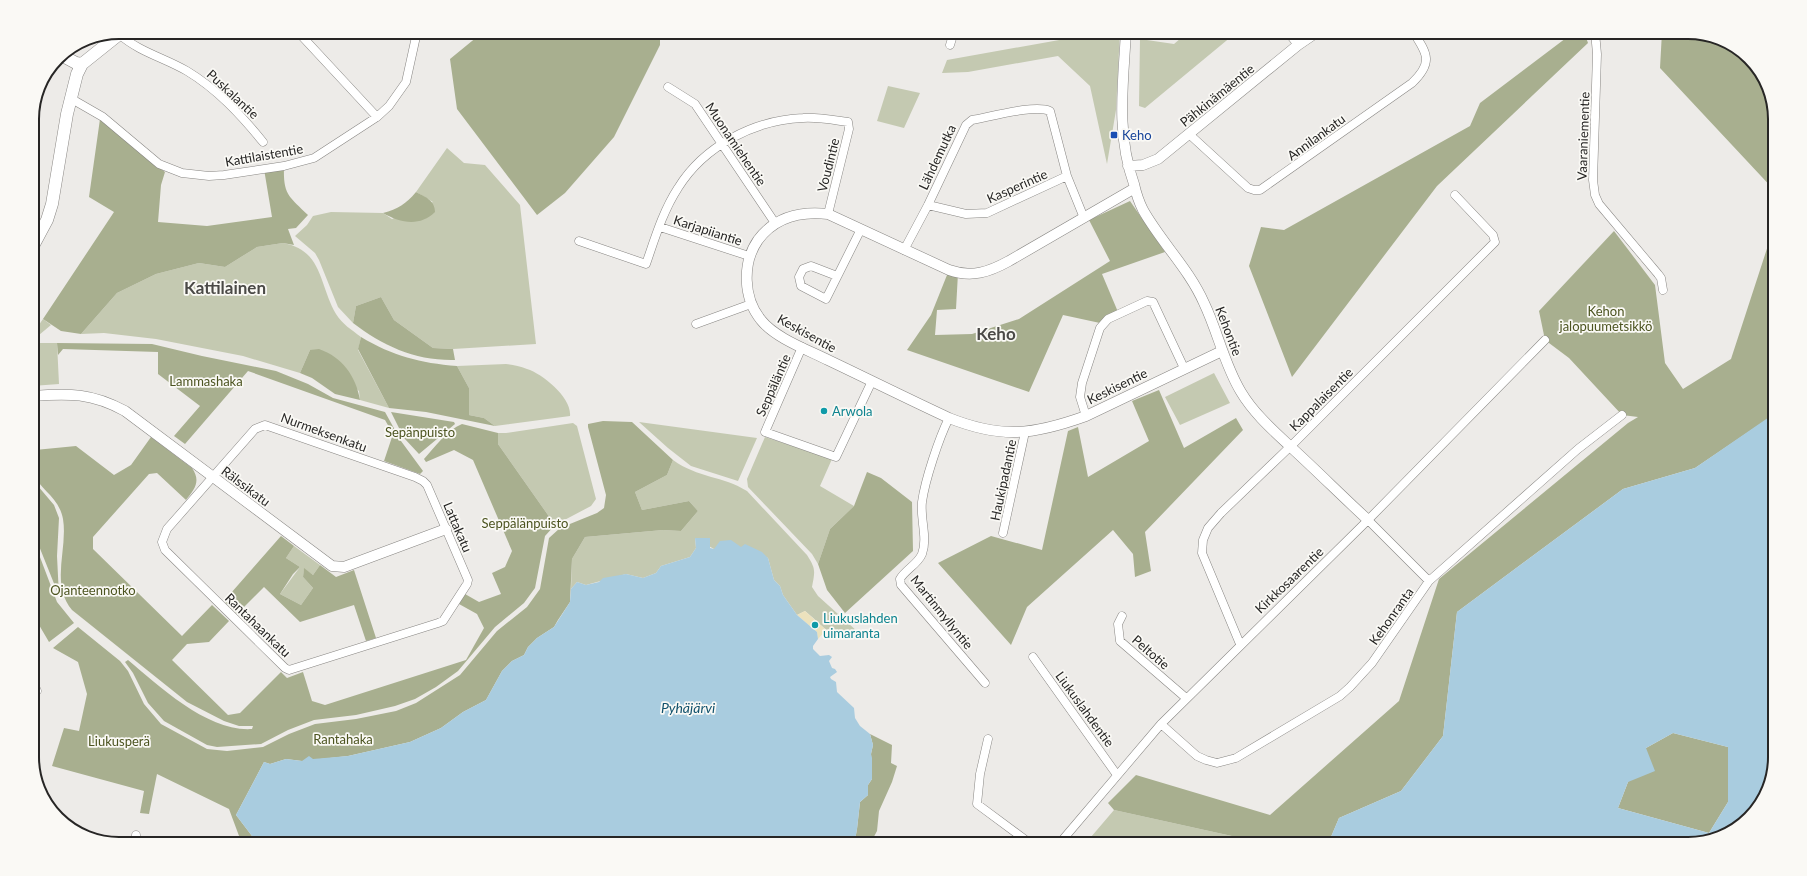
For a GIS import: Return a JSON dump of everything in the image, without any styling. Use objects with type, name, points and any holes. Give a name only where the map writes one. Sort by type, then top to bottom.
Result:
[{"type":"main road","points":[[39,235],[47,220],[52,204],[70,98],[77,74],[82,64],[113,40]]},
{"type":"main road","points":[[72,54],[82,64]]},
{"type":"main road","points":[[67,58],[76,63],[82,64]]},
{"type":"street","name":"Puskalantie","points":[[126,39],[129,43],[185,70],[204,81],[242,116],[263,142]]},
{"type":"street","points":[[305,39],[377,116]]},
{"type":"street","name":"Kattilaistentie","points":[[70,98],[103,117],[158,164],[182,173],[195,176],[224,175],[284,166],[314,158],[377,116],[389,106],[406,82],[415,39]]},
{"type":"street","points":[[950,45],[952,39]]},
{"type":"street","name":"Kehontie","points":[[1126,39],[1121,118],[1128,166],[1135,188],[1142,208],[1185,269],[1205,303],[1222,351],[1241,392],[1253,409],[1429,581]]},
{"type":"street","points":[[1293,39],[1298,45]]},
{"type":"street","name":"Pähkinämäentie","points":[[1128,166],[1143,165],[1158,159],[1307,39]]},
{"type":"street","name":"Annilankatu","points":[[1189,134],[1248,188],[1260,190],[1423,74],[1427,61],[1422,46],[1418,39]]},
{"type":"street","name":"Vaaraniementie","points":[[1596,39],[1597,54],[1593,180],[1595,195],[1599,204],[1661,278],[1663,290]]},
{"type":"street","name":"Muonamiehentie","points":[[668,88],[695,104],[775,223]]},
{"type":"street","name":"Lähdemutka","points":[[904,250],[928,205],[966,125],[972,120],[1034,108],[1050,111],[1067,176],[1084,218]]},
{"type":"street","name":"Voudintie","points":[[722,143],[777,120],[821,118],[848,122],[849,129],[828,214]]},
{"type":"street","points":[[579,241],[646,264],[668,206],[682,182],[705,157],[722,143]]},
{"type":"street","name":"Kasperintie","points":[[928,205],[966,214],[987,213],[1067,176]]},
{"type":"street","name":"Keskisentie","points":[[1135,188],[1009,261],[984,273],[958,273],[904,250],[828,214],[816,213],[795,215],[775,223],[760,238],[749,256],[747,275],[751,304],[760,320],[771,330],[802,348],[949,418],[981,428],[1025,432],[1044,429],[1086,416],[1222,351]]},
{"type":"street","name":"Kappalaisentie","points":[[1240,644],[1202,554],[1203,540],[1208,528],[1221,513],[1495,242],[1493,235],[1455,195]]},
{"type":"street","name":"Karjapiiantie","points":[[660,227],[749,256]]},
{"type":"street","points":[[837,276],[811,266],[803,269],[799,277],[800,286],[826,299],[860,229]]},
{"type":"street","points":[[1086,416],[1080,397],[1082,383],[1100,328],[1108,319],[1147,301],[1153,302],[1184,368]]},
{"type":"street","points":[[696,324],[751,304]]},
{"type":"street","name":"Kirkkosaarentie","points":[[1065,837],[1161,724],[1186,698],[1368,520],[1544,340]]},
{"type":"street","name":"Seppäläntie","points":[[802,348],[766,432],[836,457],[872,381]]},
{"type":"street","name":"Rälssikatu","points":[[39,396],[73,394],[100,399],[125,411],[336,568],[344,567],[446,529]]},
{"type":"street","name":"Kehonranta","points":[[1161,724],[1198,756],[1217,763],[1236,758],[1340,696],[1372,664],[1429,581],[1578,449],[1622,415]]},
{"type":"street","name":"Martinmyllyntie","points":[[949,418],[941,438],[922,502],[924,537],[922,554],[900,579],[901,585],[985,683]]},
{"type":"street","name":"Nurmeksenkatu","points":[[212,476],[255,429],[265,425],[423,481]]},
{"type":"street","name":"Haukipadantie","points":[[1003,533],[1025,432]]},
{"type":"street","name":"Rantahaankatu","points":[[212,476],[167,529],[163,538],[163,546],[247,631],[285,668],[289,670],[443,621],[467,584]]},
{"type":"street","name":"Lattakatu","points":[[423,481],[427,485],[468,580],[467,584]]},
{"type":"street","name":"Peltotie","points":[[1122,616],[1118,624],[1120,641],[1186,698]]},
{"type":"street","name":"Liukuslahdentie","points":[[1033,657],[1117,775]]},
{"type":"street","points":[[988,739],[980,774],[977,804],[1021,837]]},
{"type":"green space","points":[[474,39],[660,39],[660,45],[614,137],[565,193],[537,215],[457,109],[450,59]]},
{"type":"green space","points":[[1065,39],[1120,39],[1116,110],[1107,164],[1090,86],[1058,56],[968,72],[942,73],[947,60]]},
{"type":"green space","points":[[1140,39],[1174,44],[1180,39],[1228,39],[1145,108],[1139,106]]},
{"type":"green space","points":[[1565,39],[1587,39],[1588,43],[1437,186],[1292,377],[1249,266],[1261,227],[1284,230],[1470,126],[1480,103]]},
{"type":"green space","points":[[1662,39],[1688,39],[1714,43],[1733,52],[1748,66],[1755,74],[1764,93],[1768,114],[1768,184],[1660,68]]},
{"type":"green space","points":[[888,86],[920,93],[904,128],[877,121]]},
{"type":"green space","points":[[100,119],[165,172],[161,185],[158,222],[207,226],[272,217],[264,169],[284,166],[285,183],[288,194],[308,215],[296,228],[288,229],[294,245],[283,243],[257,247],[225,267],[199,263],[156,274],[117,293],[81,334],[61,331],[43,319],[114,212],[89,197]]},
{"type":"green space","points":[[447,148],[464,163],[485,165],[520,205],[536,344],[453,349],[433,348],[394,320],[381,297],[356,306],[353,323],[338,307],[315,253],[295,236],[307,225],[313,216],[331,212],[383,213],[392,219],[433,202],[416,192]]},
{"type":"green space","points":[[416,192],[429,199],[435,208],[435,212],[429,217],[416,222],[410,222],[396,219],[383,213],[401,206]]},
{"type":"green space","points":[[1130,201],[1165,252],[1102,274],[1118,312],[1100,323],[1063,315],[1029,392],[907,350],[931,315],[949,270],[958,273],[956,309],[937,310],[935,335],[972,334],[1019,319],[1110,261],[1089,220]]},
{"type":"green space","name":"Kehon jalopuumetsikkö","points":[[1614,231],[1655,285],[1665,363],[1683,389],[1731,359],[1768,245],[1768,419],[1695,468],[1623,489],[1457,612],[1443,736],[1401,791],[1339,818],[1331,837],[1236,837],[1114,810],[1108,803],[1136,775],[1270,815],[1399,701],[1439,579],[1628,423],[1638,417],[1622,415],[1569,358],[1545,340],[1539,311]]},
{"type":"green space","points":[[283,243],[296,247],[306,253],[313,261],[318,270],[330,303],[338,318],[361,337],[358,350],[389,408],[360,400],[359,391],[310,350],[300,373],[243,356],[156,339],[104,333],[81,334],[117,293],[156,274],[199,263],[225,267],[257,247]]},
{"type":"green space","points":[[381,297],[394,320],[433,348],[453,349],[455,360],[441,360],[413,355],[376,339],[353,323],[356,306]]},
{"type":"green space","points":[[43,319],[51,325],[39,335],[39,325]]},
{"type":"green space","points":[[361,337],[373,344],[407,358],[457,366],[469,388],[469,415],[484,418],[495,426],[426,412],[389,408],[358,349]]},
{"type":"green space","points":[[39,343],[57,343],[59,384],[39,385]]},
{"type":"green space","name":"Lammashaka","points":[[57,343],[152,344],[276,371],[308,384],[333,398],[385,412],[401,441],[423,471],[420,474],[384,461],[393,434],[385,420],[248,371],[185,444],[174,436],[200,406],[158,374],[158,352],[63,349],[58,355]]},
{"type":"green space","points":[[319,349],[335,357],[347,368],[355,383],[360,400],[335,394],[312,378],[300,373],[310,350]]},
{"type":"green space","points":[[506,364],[527,369],[548,381],[566,402],[570,416],[495,426],[484,418],[469,415],[469,388],[457,366]]},
{"type":"green space","points":[[1214,373],[1230,403],[1180,425],[1165,397]]},
{"type":"green space","points":[[1159,390],[1184,448],[1236,418],[1243,430],[1145,532],[1151,571],[1135,577],[1133,554],[1113,530],[1027,607],[1011,645],[938,563],[991,536],[1042,550],[1068,431],[1078,427],[1088,477],[1149,441],[1132,401]]},
{"type":"green space","name":"Sepänpuisto","points":[[391,412],[454,422],[455,424],[419,454],[404,438]]},
{"type":"green space","points":[[603,421],[632,422],[673,460],[667,475],[635,492],[642,510],[689,501],[698,511],[681,531],[663,530],[585,537],[572,559],[570,602],[554,627],[537,638],[528,647],[524,655],[512,661],[502,671],[486,700],[463,712],[441,728],[410,742],[348,756],[302,761],[286,759],[270,764],[264,762],[236,815],[253,837],[239,837],[229,809],[157,774],[149,814],[140,813],[144,791],[52,766],[64,728],[79,731],[87,694],[78,662],[53,648],[78,627],[120,661],[128,671],[144,704],[161,724],[207,749],[227,751],[263,747],[289,734],[315,724],[356,719],[396,711],[416,703],[460,675],[497,631],[527,607],[540,589],[549,538],[560,528],[597,513],[604,508],[606,495],[588,424]]},
{"type":"green space","points":[[639,422],[757,438],[738,481],[691,466]]},
{"type":"green space","points":[[573,423],[577,426],[596,499],[591,506],[555,525],[498,444],[498,433]]},
{"type":"green space","points":[[462,424],[498,433],[498,444],[555,525],[545,536],[535,588],[524,603],[495,627],[458,671],[436,687],[415,699],[395,706],[356,715],[314,720],[288,730],[261,744],[217,747],[207,745],[164,721],[148,703],[133,673],[125,662],[128,660],[155,683],[202,716],[235,728],[252,729],[253,726],[239,726],[224,721],[187,702],[72,610],[62,589],[61,566],[64,530],[61,511],[54,499],[40,484],[39,450],[76,446],[114,475],[131,465],[151,437],[192,468],[196,477],[196,485],[186,500],[157,473],[149,474],[93,537],[93,549],[182,636],[212,605],[229,621],[209,642],[187,644],[172,660],[228,715],[240,713],[281,672],[287,678],[303,672],[312,701],[325,705],[466,660],[484,628],[477,614],[459,604],[465,594],[479,602],[501,594],[492,573],[505,567],[512,551],[473,460],[454,450],[426,462],[424,459],[451,430]]},
{"type":"green space","points":[[765,437],[832,459],[820,486],[854,506],[830,529],[818,564],[812,554],[748,487],[747,479]]},
{"type":"green space","points":[[673,460],[682,466],[701,474],[729,482],[747,491],[807,555],[814,570],[812,587],[818,596],[858,632],[849,635],[835,634],[823,627],[805,611],[797,615],[783,595],[780,586],[774,580],[768,558],[741,547],[714,549],[695,538],[696,548],[690,557],[661,566],[656,573],[643,578],[626,574],[586,585],[577,582],[571,589],[572,559],[585,537],[663,530],[681,531],[698,511],[689,501],[642,510],[635,492],[667,475]]},
{"type":"green space","points":[[867,472],[881,478],[912,502],[913,551],[845,613],[827,590],[818,564],[830,529],[854,506]]},
{"type":"green space","points":[[39,487],[54,505],[59,518],[57,556],[59,596],[39,546]]},
{"type":"green space","points":[[281,536],[294,546],[286,558],[300,567],[293,574],[280,594],[301,605],[313,588],[303,577],[304,568],[313,575],[320,565],[336,577],[354,570],[376,638],[366,641],[354,605],[300,622],[264,587],[237,614],[224,601]]},
{"type":"green space","points":[[294,546],[320,565],[313,575],[304,569],[303,577],[313,588],[301,605],[280,594],[300,567],[286,558]]},
{"type":"green space","points":[[39,554],[57,602],[74,623],[49,642],[39,625]]},
{"type":"green space","points":[[1673,733],[1728,747],[1728,802],[1709,833],[1618,808],[1628,782],[1646,748]]},
{"type":"green space","points":[[870,734],[892,745],[891,763],[897,766],[892,782],[879,811],[877,831],[874,837],[856,837],[860,802],[868,795],[868,785],[872,779],[871,754],[873,745]]},
{"type":"green space","points":[[1114,810],[1236,837],[1091,837]]},
{"type":"sand","name":"Liukuslahden uimaranta","points":[[805,611],[826,630],[818,639],[817,632],[797,615]]},
{"type":"water","points":[[1768,418],[1768,757],[1764,783],[1752,806],[1737,821],[1719,831],[1699,836],[1688,837],[1331,837],[1339,818],[1401,791],[1443,736],[1457,612],[1623,489],[1695,468]],"holes":[[[1673,733],[1728,747],[1728,802],[1709,833],[1618,808],[1628,782],[1655,771],[1646,748]]]},
{"type":"water","name":"Pyhäjärvi","points":[[695,538],[710,538],[710,548],[714,549],[720,541],[731,540],[741,547],[745,544],[762,552],[768,558],[774,580],[780,586],[783,595],[797,615],[817,632],[818,639],[813,646],[813,649],[820,656],[829,655],[832,657],[829,661],[832,668],[837,672],[830,677],[836,682],[837,692],[854,708],[855,718],[860,726],[870,734],[873,745],[871,754],[872,779],[868,785],[868,795],[860,802],[856,837],[253,837],[236,815],[264,762],[270,764],[286,759],[302,761],[309,756],[313,759],[348,756],[410,742],[441,728],[463,712],[486,700],[502,671],[512,661],[524,655],[528,647],[537,638],[554,627],[570,602],[571,589],[577,582],[586,585],[599,582],[603,578],[626,574],[643,578],[656,573],[661,566],[690,557],[696,548]]},
{"type":"place","name":"Keho","points":[[1114,135]]},
{"type":"place","name":"Arwola","points":[[824,411]]},
{"type":"place","name":"Liukuslahden uimaranta","points":[[815,625]]},
{"type":"district","name":"Kattilainen","points":[[225,287]]},
{"type":"district","name":"Keho","points":[[996,333]]},
{"type":"park label","name":"Seppälänpuisto","points":[[525,523]]},
{"type":"park label","name":"Ojanteennotko","points":[[93,590]]},
{"type":"park label","name":"Rantahaka","points":[[343,739]]},
{"type":"park label","name":"Liukusperä","points":[[119,741]]}]
